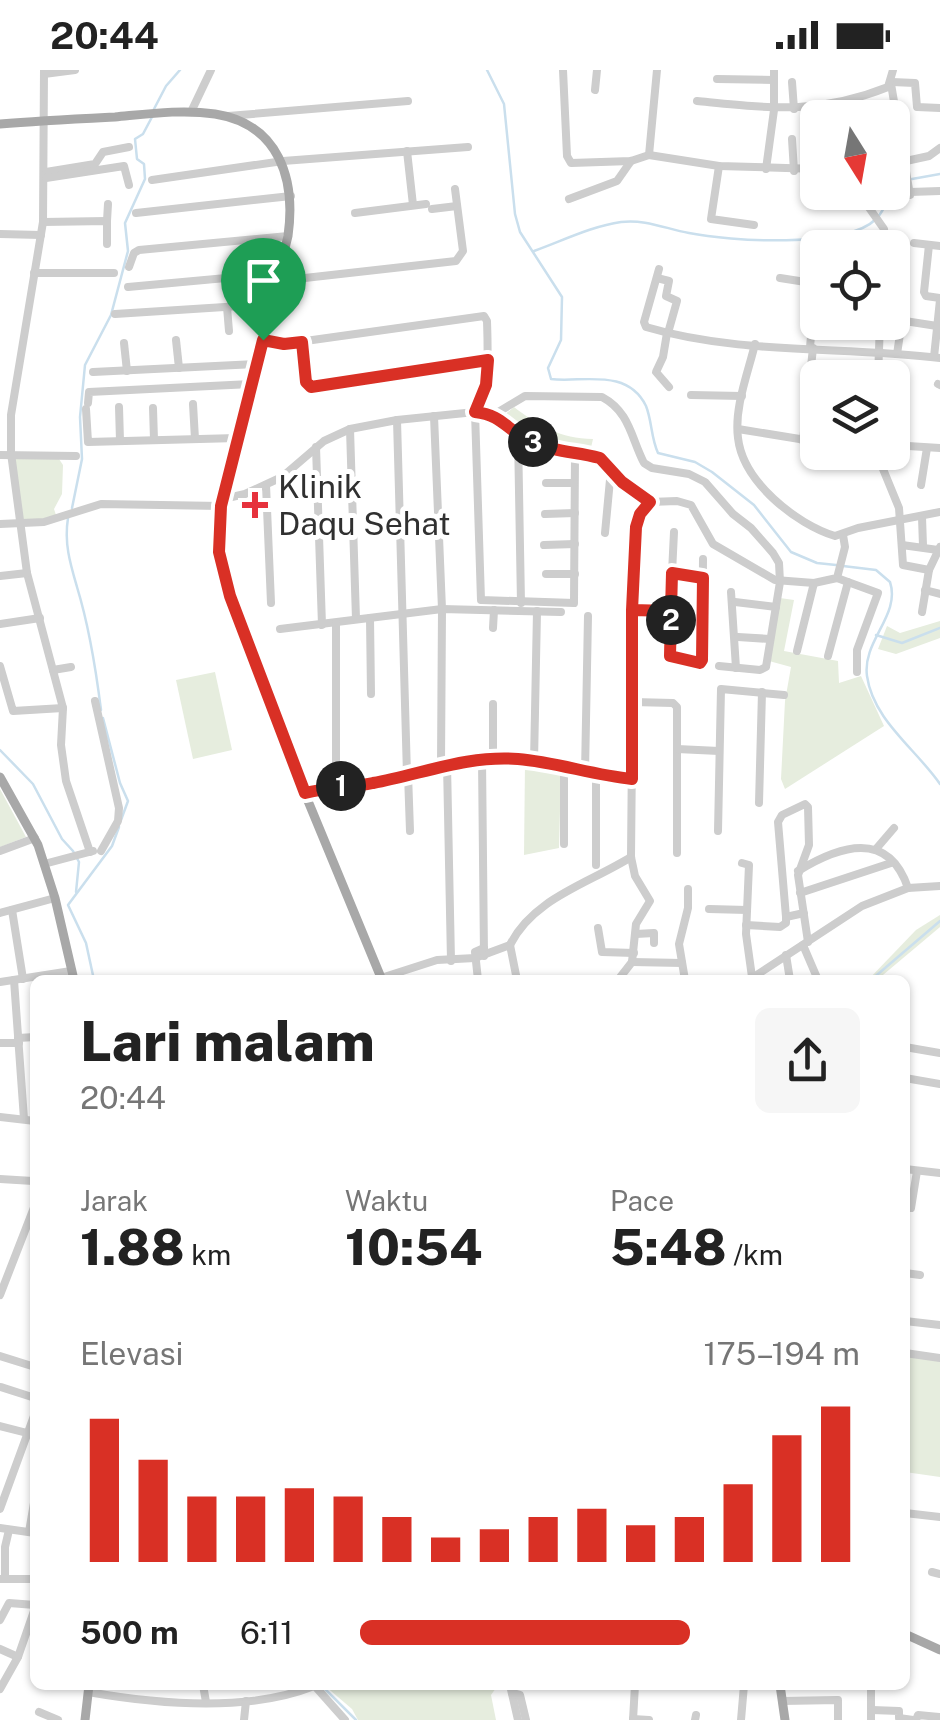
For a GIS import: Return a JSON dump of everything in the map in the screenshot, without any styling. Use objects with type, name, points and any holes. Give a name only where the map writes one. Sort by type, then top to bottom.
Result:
[{"type":"main road","points":[[0,124],[192,112],[225,116],[256,132],[282,161],[291,196],[288,236],[266,340],[256,364],[222,502],[219,552],[224,579],[305,793],[379,975]]},
{"type":"main road","points":[[0,778],[35,838],[55,898],[73,975]]},
{"type":"main road","points":[[910,1636],[940,1650]]},
{"type":"main road","points":[[84,1720],[89,1690]]},
{"type":"main road","points":[[781,1690],[785,1720]]},
{"type":"street","points":[[75,70],[44,72],[44,222],[13,405],[11,453],[27,574],[63,708],[60,729],[66,781],[87,852]]},
{"type":"street","points":[[192,112],[212,70]]},
{"type":"street","points":[[562,70],[567,156],[571,163],[631,161],[648,155],[719,166],[800,170]]},
{"type":"street","points":[[595,90],[597,70]]},
{"type":"street","points":[[648,155],[658,70]]},
{"type":"street","points":[[893,70],[895,100]]},
{"type":"street","points":[[717,79],[774,75],[766,170]]},
{"type":"street","points":[[792,82],[794,109]]},
{"type":"street","points":[[697,101],[794,109],[849,101],[892,83],[915,83],[918,108],[940,111]]},
{"type":"street","points":[[225,116],[408,101]]},
{"type":"street","points":[[792,140],[794,170]]},
{"type":"street","points":[[46,175],[95,164],[103,152],[128,147]]},
{"type":"street","points":[[152,180],[282,161],[468,147]]},
{"type":"street","points":[[910,159],[929,156],[940,148]]},
{"type":"street","points":[[407,152],[413,206]]},
{"type":"street","points":[[569,200],[617,181],[631,161]]},
{"type":"street","points":[[46,175],[124,166],[129,186]]},
{"type":"street","points":[[719,166],[711,219],[754,224]]},
{"type":"street","points":[[910,187],[940,191]]},
{"type":"street","points":[[128,286],[456,261],[464,251],[455,189]]},
{"type":"street","points":[[136,212],[291,196]]},
{"type":"street","points":[[107,244],[108,204]]},
{"type":"street","points":[[355,213],[413,206],[457,206]]},
{"type":"street","points":[[44,222],[108,221]]},
{"type":"street","points":[[0,234],[41,236]]},
{"type":"street","points":[[129,268],[139,250],[288,236]]},
{"type":"street","points":[[914,243],[940,246]]},
{"type":"street","points":[[669,387],[656,372],[663,356],[668,333],[677,302],[666,297],[669,280],[658,274],[644,324],[668,333],[755,344],[937,357],[940,299],[924,292],[929,245]]},
{"type":"street","points":[[34,273],[114,273]]},
{"type":"street","points":[[780,278],[800,281]]},
{"type":"street","points":[[116,314],[272,304]]},
{"type":"street","points":[[227,307],[229,331]]},
{"type":"street","points":[[266,340],[302,342],[482,314],[487,321],[488,360],[486,385],[475,412],[479,598],[484,601],[573,604],[574,456]]},
{"type":"street","points":[[910,322],[937,326]]},
{"type":"street","points":[[176,340],[179,368]]},
{"type":"street","points":[[811,360],[813,340]]},
{"type":"street","points":[[878,360],[879,340]]},
{"type":"street","points":[[897,340],[897,354]]},
{"type":"street","points":[[124,342],[127,371]]},
{"type":"street","points":[[302,342],[306,382],[311,387],[488,360]]},
{"type":"street","points":[[755,344],[738,429],[743,457],[765,490],[826,533],[843,535],[858,528],[940,512]]},
{"type":"street","points":[[93,372],[256,364]]},
{"type":"street","points":[[237,438],[87,441],[89,392],[251,384]]},
{"type":"street","points":[[0,524],[44,522],[100,504],[222,502],[287,474],[316,447],[350,429],[434,416],[495,414],[532,394],[588,395],[612,402],[634,432],[644,463],[706,482],[779,563],[780,582],[763,670],[719,666]]},
{"type":"street","points":[[691,395],[742,396]]},
{"type":"street","points":[[0,404],[13,405]]},
{"type":"street","points":[[194,404],[195,438]]},
{"type":"street","points":[[119,407],[120,441]]},
{"type":"street","points":[[152,408],[154,440]]},
{"type":"street","points":[[495,414],[518,440],[574,456],[600,458],[610,473],[650,502],[692,505],[712,544],[780,582],[814,583],[835,578],[876,591],[878,596],[857,650],[856,672]]},
{"type":"street","points":[[434,416],[451,961]]},
{"type":"street","points":[[396,420],[410,830]]},
{"type":"street","points":[[350,429],[356,620]]},
{"type":"street","points":[[738,429],[800,441]]},
{"type":"street","points":[[518,440],[521,603]]},
{"type":"street","points":[[316,447],[322,625]]},
{"type":"street","points":[[910,447],[940,448]]},
{"type":"street","points":[[921,485],[927,448]]},
{"type":"street","points":[[0,454],[76,456]]},
{"type":"street","points":[[884,470],[896,499],[903,566],[933,568]]},
{"type":"street","points":[[605,533],[610,473]]},
{"type":"street","points":[[546,483],[574,483]]},
{"type":"street","points":[[266,485],[271,603]]},
{"type":"street","points":[[621,975],[633,958],[638,919],[650,901],[635,876],[631,857],[636,527],[650,502]]},
{"type":"street","points":[[545,514],[575,514]]},
{"type":"street","points":[[922,516],[923,546]]},
{"type":"street","points":[[674,532],[670,656],[702,662],[703,559]]},
{"type":"street","points":[[835,578],[844,553],[843,535]]},
{"type":"street","points":[[544,544],[575,544]]},
{"type":"street","points":[[902,546],[939,549],[922,612]]},
{"type":"street","points":[[672,573],[703,578]]},
{"type":"street","points":[[0,576],[27,574]]},
{"type":"street","points":[[546,574],[575,574]]},
{"type":"street","points":[[797,651],[814,583]]},
{"type":"street","points":[[828,656],[848,584]]},
{"type":"street","points":[[925,590],[940,594]]},
{"type":"street","points":[[731,592],[736,668]]},
{"type":"street","points":[[735,602],[776,607]]},
{"type":"street","points":[[280,628],[442,609],[562,612]]},
{"type":"street","points":[[493,628],[494,610]]},
{"type":"street","points":[[632,610],[671,611]]},
{"type":"street","points":[[534,762],[537,611]]},
{"type":"street","points":[[588,616],[589,771],[596,865]]},
{"type":"street","points":[[0,624],[40,618]]},
{"type":"street","points":[[370,618],[371,694]]},
{"type":"street","points":[[336,623],[336,784]]},
{"type":"street","points":[[738,637],[770,639]]},
{"type":"street","points":[[0,666],[5,700],[15,712],[63,708]]},
{"type":"street","points":[[54,670],[70,667]]},
{"type":"street","points":[[718,831],[720,689],[784,695]]},
{"type":"street","points":[[759,803],[762,692]]},
{"type":"street","points":[[44,864],[101,850],[119,819],[95,701]]},
{"type":"street","points":[[634,702],[676,705],[676,853]]},
{"type":"street","points":[[493,704],[493,759]]},
{"type":"street","points":[[678,749],[719,751]]},
{"type":"street","points":[[305,793],[336,784],[374,783],[443,762],[493,759],[632,779]]},
{"type":"street","points":[[479,975],[482,760]]},
{"type":"street","points":[[564,769],[564,844]]},
{"type":"street","points":[[746,925],[786,924],[779,818],[805,804],[810,826],[805,857],[798,871],[805,944],[816,975]]},
{"type":"street","points":[[876,849],[894,828]]},
{"type":"street","points":[[0,851],[35,838]]},
{"type":"street","points":[[798,871],[851,848],[876,849],[902,874],[908,888]]},
{"type":"street","points":[[781,856],[805,857]]},
{"type":"street","points":[[393,975],[437,960],[451,961],[510,944],[522,924],[545,904],[631,857]]},
{"type":"street","points":[[742,863],[748,864],[750,975]]},
{"type":"street","points":[[800,893],[892,863]]},
{"type":"street","points":[[756,975],[862,906],[908,888],[940,886]]},
{"type":"street","points":[[684,975],[680,944],[688,889]]},
{"type":"street","points":[[0,913],[55,898]]},
{"type":"street","points":[[710,909],[747,910]]},
{"type":"street","points":[[12,910],[24,1120]]},
{"type":"street","points":[[786,917],[804,913]]},
{"type":"street","points":[[598,928],[602,952],[682,963]]},
{"type":"street","points":[[636,934],[654,933],[654,944]]},
{"type":"street","points":[[510,944],[516,975]]},
{"type":"street","points":[[786,955],[789,975]]},
{"type":"street","points":[[0,982],[30,978]]},
{"type":"street","points":[[0,1043],[30,1038]]},
{"type":"street","points":[[910,1049],[940,1053]]},
{"type":"street","points":[[910,1079],[940,1084]]},
{"type":"street","points":[[0,1117],[30,1121]]},
{"type":"street","points":[[910,1170],[940,1173]]},
{"type":"street","points":[[911,1208],[917,1171]]},
{"type":"street","points":[[0,1179],[30,1180]]},
{"type":"street","points":[[0,1295],[30,1219]]},
{"type":"street","points":[[910,1274],[920,1275]]},
{"type":"street","points":[[910,1322],[940,1325]]},
{"type":"street","points":[[910,1354],[940,1358]]},
{"type":"street","points":[[0,1356],[30,1366]]},
{"type":"street","points":[[1,1387],[30,1396]]},
{"type":"street","points":[[0,1426],[30,1434]]},
{"type":"street","points":[[0,1509],[30,1436]]},
{"type":"street","points":[[910,1514],[940,1517]]},
{"type":"street","points":[[30,1533],[4,1529],[2,1579],[30,1578]]},
{"type":"street","points":[[0,1620],[9,1602],[30,1605]]},
{"type":"street","points":[[0,1690],[18,1657],[30,1621]]},
{"type":"street","points":[[0,1649],[18,1657]]},
{"type":"street","points":[[98,1690],[206,1702],[282,1698],[303,1690]]},
{"type":"street","points":[[205,1690],[206,1702]]},
{"type":"street","points":[[277,1690],[282,1698]]},
{"type":"street","points":[[318,1690],[345,1720]]},
{"type":"street","points":[[511,1690],[518,1720]]},
{"type":"street","points":[[512,1690],[520,1695],[526,1720]]},
{"type":"street","points":[[636,1690],[633,1720],[649,1720]]},
{"type":"street","points":[[740,1720],[743,1690]]},
{"type":"street","points":[[816,1690],[816,1699]]},
{"type":"street","points":[[871,1690],[872,1715],[899,1712],[899,1718],[914,1720],[918,1715],[939,1717]]},
{"type":"street","points":[[782,1701],[838,1700],[838,1720]]},
{"type":"street","points":[[244,1720],[246,1701]]},
{"type":"street","points":[[39,1712],[58,1720]]},
{"type":"green space","points":[[514,407],[551,430],[593,439],[590,452],[555,446],[533,436],[503,416]]},
{"type":"green space","points":[[13,458],[59,459],[63,465],[62,494],[54,509],[56,515],[45,521],[23,521]]},
{"type":"green space","points":[[780,598],[794,600],[784,651],[838,661],[839,683],[861,676],[884,726],[785,789],[781,779],[791,667],[769,661]]},
{"type":"green space","points":[[940,621],[940,638],[896,654],[878,649],[887,626],[900,633]]},
{"type":"green space","points":[[215,672],[232,750],[193,759],[176,680]]},
{"type":"green space","points":[[525,763],[561,773],[559,848],[524,855]]},
{"type":"green space","points":[[0,789],[26,837],[0,847]]},
{"type":"green space","points":[[940,915],[940,927],[883,975],[873,975],[916,930]]},
{"type":"green space","points":[[910,1357],[940,1361],[940,1477],[910,1473]]},
{"type":"green space","points":[[330,1690],[494,1690],[491,1695],[496,1720],[358,1720],[352,1709]]},
{"type":"waterway","points":[[154,109],[180,70]]},
{"type":"waterway","points":[[487,70],[504,104],[520,232],[562,297],[561,340],[548,368],[551,379],[603,379],[627,386],[646,406],[658,453],[695,462],[712,472],[754,505],[791,552],[817,563],[836,565]]},
{"type":"waterway","points":[[72,508],[82,459],[80,417],[85,365],[111,315],[128,251],[125,223],[145,179],[135,139],[143,134],[152,117]]},
{"type":"waterway","points":[[912,179],[940,174]]},
{"type":"waterway","points":[[534,251],[599,227],[630,221],[731,238],[814,239],[861,229],[883,210]]},
{"type":"waterway","points":[[68,518],[68,553],[89,633],[101,710]]},
{"type":"waterway","points":[[843,566],[876,570],[890,582],[890,606],[870,651],[867,676],[886,720],[940,784]]},
{"type":"waterway","points":[[876,635],[902,643],[940,628]]},
{"type":"waterway","points":[[103,718],[128,801],[121,820]]},
{"type":"waterway","points":[[0,750],[33,784],[79,862],[76,892]]},
{"type":"waterway","points":[[93,975],[86,943],[68,905],[112,846],[119,827]]},
{"type":"waterway","points":[[877,975],[940,921]]},
{"type":"waterway","points":[[326,1690],[356,1720]]},
{"type":"place","name":"Klinik Daqu Sehat","points":[[255,505]]},
{"type":"route","points":[[263,340],[221,506],[220,567],[305,793],[482,760],[517,759],[632,779],[632,610],[671,611],[670,656],[702,662],[703,578],[672,573],[671,611],[654,611],[632,610],[636,527],[650,502],[622,482],[600,458],[548,448],[518,435],[495,414],[475,412],[486,385],[488,360],[311,387],[306,382],[302,342],[273,344],[263,340]]}]
